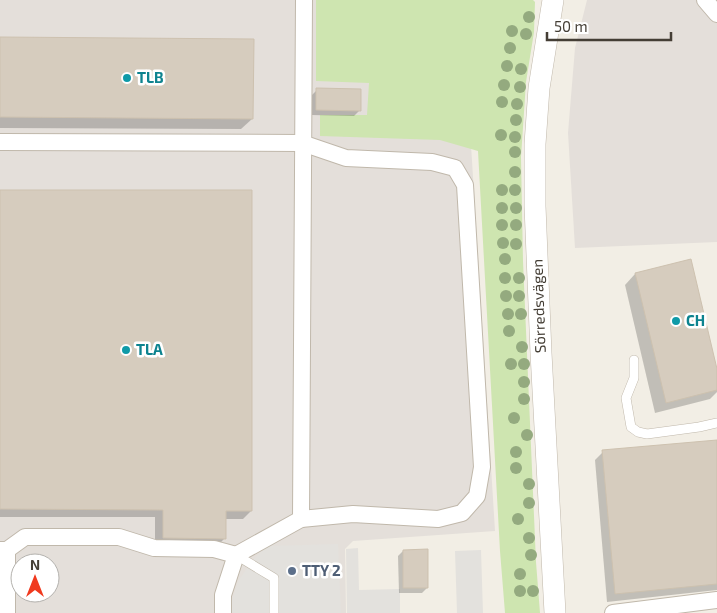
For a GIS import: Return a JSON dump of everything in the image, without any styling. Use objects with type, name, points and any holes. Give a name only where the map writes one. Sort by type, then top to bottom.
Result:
[{"type":"street","points":[[301,519],[304,0]]},
{"type":"street","name":"Sörredsvägen","points":[[553,0],[539,88],[535,153],[535,206],[555,613]]},
{"type":"street","points":[[705,0],[717,14]]},
{"type":"street","points":[[0,142],[302,143],[346,158],[432,162],[455,168],[465,185],[482,467],[478,496],[462,513],[438,519],[353,514],[301,519],[236,555],[214,549],[154,548],[119,537],[25,537],[4,550],[7,613]]},
{"type":"street","points":[[223,613],[224,595],[236,555]]},
{"type":"street","points":[[613,613],[671,609],[717,600]]},
{"type":"lane","points":[[634,360],[634,378],[626,398],[631,427],[638,432],[647,434],[717,423]]},
{"type":"lane","points":[[236,555],[274,578],[274,613]]},
{"type":"shaded area","points":[[0,0],[462,0],[495,531],[353,541],[345,549],[346,613],[0,613]]},
{"type":"shaded area","points":[[587,0],[717,0],[717,242],[575,248],[568,133],[575,48]]},
{"type":"shaded area","name":"TTY 2","points":[[338,544],[341,613],[232,613],[232,600],[239,580],[252,561],[267,546]]},
{"type":"shaded area","points":[[358,548],[359,590],[400,589],[400,613],[347,613],[346,549]]},
{"type":"shaded area","points":[[481,550],[483,613],[457,613],[455,551]]},
{"type":"green space","points":[[316,0],[533,0],[535,2],[534,32],[526,82],[521,157],[523,261],[536,562],[540,613],[505,613],[478,151],[440,140],[320,136],[320,115],[367,115],[369,83],[316,81]]},
{"type":"building","name":"TLB","points":[[0,37],[254,39],[253,119],[0,117]]},
{"type":"building","points":[[316,88],[361,89],[361,111],[316,110]]},
{"type":"building","name":"TLA","points":[[0,190],[252,190],[252,511],[226,511],[226,539],[163,538],[163,510],[0,509]]},
{"type":"building","name":"CH","points":[[691,259],[717,369],[717,390],[666,403],[635,273]]},
{"type":"building","points":[[717,440],[717,584],[615,594],[602,450]]},
{"type":"building","points":[[428,549],[428,588],[403,588],[403,550]]},
{"type":"place","name":"TLB","points":[[127,78]]},
{"type":"place","name":"CH","points":[[676,321]]},
{"type":"place","name":"TLA","points":[[126,350]]},
{"type":"place","name":"TTY 2","points":[[292,571]]}]
